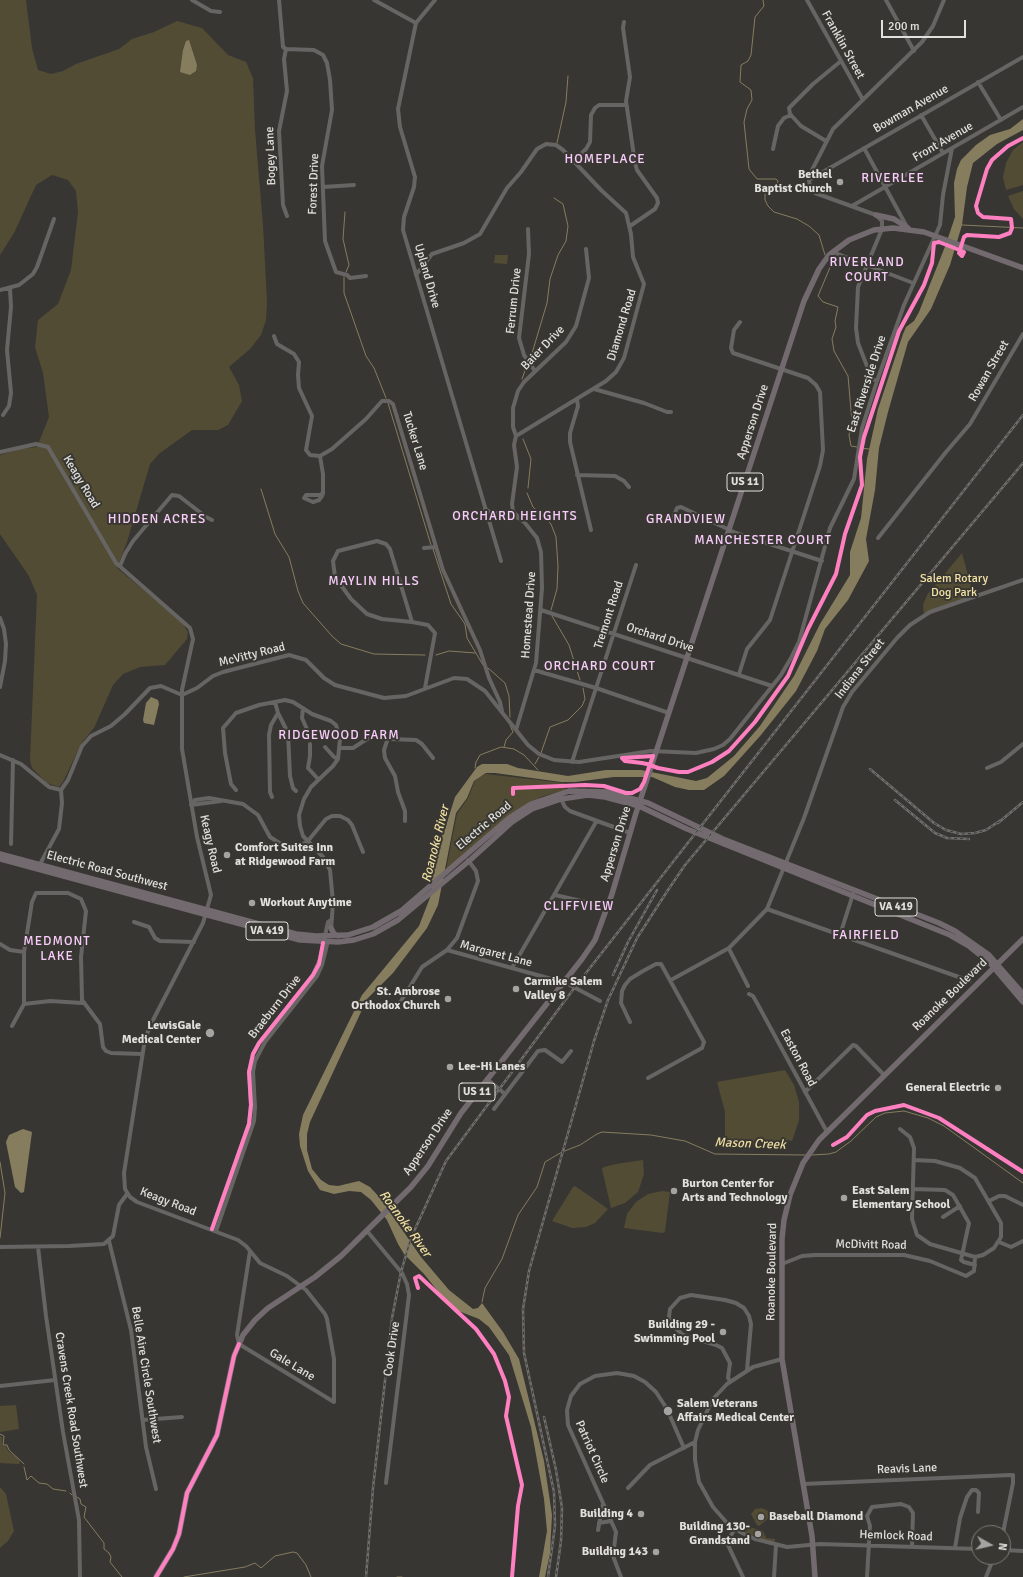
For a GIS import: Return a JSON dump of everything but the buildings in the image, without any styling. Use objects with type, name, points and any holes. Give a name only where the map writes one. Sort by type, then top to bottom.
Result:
[{"type":"main road","points":[[876,215],[894,219],[908,229]]},
{"type":"main road","name":"Apperson Drive","points":[[156,1577],[169,1557],[176,1542],[187,1493],[217,1436],[234,1356],[239,1344],[254,1320],[268,1308],[334,1262],[394,1204],[428,1166],[461,1112],[564,982],[592,944],[607,908],[630,833],[810,285],[829,255],[854,238],[882,229],[908,229]]},
{"type":"main road","name":"US 11","points":[[908,229],[938,237],[1023,268]]},
{"type":"main road","name":"Electric Road","points":[[467,858],[509,818],[531,804],[569,791],[595,791],[640,803],[688,827],[785,865]]},
{"type":"main road","name":"Electric Road","points":[[207,915],[300,940],[354,940],[373,934],[398,920],[467,858],[518,818],[545,803],[561,799],[594,796],[640,803]]},
{"type":"main road","name":"Electric Road Southwest","points":[[0,854],[39,867],[207,915]]},
{"type":"main road","name":"Electric Road Southwest","points":[[0,859],[39,867],[208,909]]},
{"type":"main road","name":"VA 419","points":[[785,865],[950,935],[997,966],[1023,994]]},
{"type":"main road","name":"Electric Road","points":[[208,909],[296,934],[326,940],[338,936],[356,934],[373,927],[418,901]]},
{"type":"main road","points":[[331,928],[334,934],[338,936]]},
{"type":"main road","name":"Roanoke Boulevard","points":[[815,1577],[813,1544],[782,1359],[782,1264],[785,1213],[795,1181],[809,1154],[827,1132],[1023,939]]},
{"type":"main road","name":"VA 419","points":[[997,966],[1023,1002]]},
{"type":"street","points":[[192,0],[211,11],[220,12]]},
{"type":"street","name":"Bogey Lane","points":[[279,0],[283,47],[286,50],[284,59],[287,91],[279,130],[283,205],[287,216]]},
{"type":"street","points":[[374,0],[416,23]]},
{"type":"street","name":"Upland Drive","points":[[435,0],[416,23],[398,114],[400,127],[415,177],[414,187],[404,217],[403,225],[416,276],[501,561]]},
{"type":"street","name":"Franklin Street","points":[[807,0],[863,100]]},
{"type":"street","points":[[886,0],[914,51]]},
{"type":"street","points":[[877,382],[872,379],[856,334],[857,291],[866,265],[882,229],[881,219],[876,215],[816,193],[810,187],[809,180],[826,140],[833,129],[914,51],[930,31],[944,0]]},
{"type":"street","points":[[624,22],[623,28],[630,77],[626,105],[636,166],[658,203],[655,209],[630,226]]},
{"type":"street","name":"Forest Drive","points":[[286,50],[311,49],[318,51],[323,55],[329,68],[332,110],[323,158],[324,233],[335,270],[340,274],[347,275],[350,278],[366,276]]},
{"type":"street","name":"Bowman Avenue","points":[[809,180],[1023,57]]},
{"type":"street","points":[[826,140],[801,126],[791,115],[789,110],[791,105],[841,61]]},
{"type":"street","points":[[978,82],[1001,120]]},
{"type":"street","points":[[575,160],[590,142],[591,115],[594,108],[599,105],[626,105]]},
{"type":"street","name":"Front Avenue","points":[[852,206],[1023,107]]},
{"type":"street","points":[[773,149],[778,126],[784,118],[791,115]]},
{"type":"street","points":[[921,115],[943,153]]},
{"type":"street","name":"Diamond Road","points":[[416,276],[432,254],[464,243],[480,234],[504,191],[518,176],[540,147],[549,144],[556,145],[575,160],[601,190],[624,210],[630,226],[633,256],[643,281],[643,291],[622,364],[612,377],[577,400],[516,436]]},
{"type":"street","points":[[864,148],[908,229]]},
{"type":"street","name":"East Riverside Drive","points":[[516,730],[528,745],[539,754],[554,760],[572,762],[657,752],[696,753],[714,749],[723,745],[730,739],[772,686],[788,664],[799,642],[831,524],[854,479],[858,447],[866,415],[877,382],[913,283],[938,237],[942,217],[943,194],[951,160],[952,148]]},
{"type":"street","points":[[323,187],[354,185]]},
{"type":"street","points":[[0,290],[10,289],[26,281],[35,271],[54,219]]},
{"type":"street","name":"Ferrum Drive","points":[[528,229],[529,254],[519,338],[524,355],[535,371]]},
{"type":"street","name":"Baier Drive","points":[[516,436],[513,421],[514,402],[520,387],[566,342],[576,326],[589,278],[586,249]]},
{"type":"street","points":[[829,255],[866,265],[913,283]]},
{"type":"street","points":[[3,415],[9,406],[11,393],[8,350],[11,307],[10,289]]},
{"type":"street","points":[[739,674],[747,649],[770,620],[822,462],[820,392],[816,385],[808,378],[733,353],[731,348],[734,330],[740,322]]},
{"type":"street","name":"Rowan Street","points":[[878,538],[973,419],[1023,334]]},
{"type":"street","points":[[274,336],[277,344],[298,359],[299,388],[312,416],[306,451],[310,455],[320,456],[323,493]]},
{"type":"street","points":[[594,389],[671,412]]},
{"type":"street","name":"Tucker Lane","points":[[320,456],[336,446],[354,428],[366,419],[380,402],[385,400],[391,402],[394,406],[446,577],[480,650],[489,678],[500,702],[502,712]]},
{"type":"street","points":[[577,400],[577,409],[570,437],[577,475],[591,530]]},
{"type":"street","points":[[516,436],[514,445],[517,467],[512,501],[513,511],[519,518]]},
{"type":"street","name":"Keagy Road","points":[[0,452],[36,444],[48,447],[120,566],[190,628],[193,639],[182,684],[183,758],[202,859],[211,888],[211,896],[207,915],[151,1024],[145,1039],[124,1173],[124,1184],[127,1194],[142,1204],[214,1230],[242,1243],[264,1265],[287,1276],[306,1290],[325,1314],[327,1319],[334,1359],[334,1402]]},
{"type":"street","points":[[577,475],[615,476],[624,481],[629,487]]},
{"type":"street","points":[[120,566],[124,554],[133,541],[172,495],[179,496],[212,520]]},
{"type":"street","points":[[673,518],[677,508],[681,507],[729,530],[822,561]]},
{"type":"street","points":[[485,508],[490,512],[519,518]]},
{"type":"street","name":"Homestead Drive","points":[[516,730],[534,670],[541,610],[542,571],[539,545],[529,527],[519,518]]},
{"type":"street","points":[[412,622],[390,549],[386,544],[380,542],[372,543],[344,549],[336,554],[333,561],[335,577],[340,586],[360,609],[376,618],[412,622],[428,626],[435,633],[425,688]]},
{"type":"street","points":[[424,548],[436,547]]},
{"type":"street","name":"Tremont Road","points":[[572,762],[636,566]]},
{"type":"street","name":"Indiana Street","points":[[767,909],[804,818],[843,707],[852,692],[881,656],[903,632],[923,616],[937,609],[1023,580]]},
{"type":"street","name":"Orchard Drive","points":[[541,610],[688,657],[772,686]]},
{"type":"street","points":[[0,618],[4,629],[6,644],[5,661],[0,687]]},
{"type":"street","name":"McVitty Road","points":[[182,695],[197,688],[214,676],[223,672],[289,655],[306,660],[324,678],[335,685],[371,695],[395,699],[454,678],[467,679],[485,691],[516,730]]},
{"type":"street","points":[[534,670],[596,688],[670,713]]},
{"type":"street","points":[[39,867],[59,829],[62,803],[61,790],[68,780],[82,746],[91,736],[111,726],[125,714],[147,690],[153,686],[161,686],[182,695]]},
{"type":"street","points":[[236,790],[231,784],[227,761],[224,726],[239,711],[275,702],[289,701],[331,721],[336,726],[340,736],[338,759],[307,793],[300,810],[300,826],[307,842]]},
{"type":"street","points":[[275,702],[278,713],[288,734],[290,776],[293,788],[296,791]]},
{"type":"street","points":[[303,708],[302,718],[310,736]]},
{"type":"street","points":[[272,797],[270,792],[269,735],[270,725],[278,713]]},
{"type":"street","points":[[339,748],[353,748],[374,736],[381,735],[388,738],[416,740],[422,744],[433,758]]},
{"type":"street","points":[[388,738],[384,754],[395,776],[398,792],[405,811],[405,821]]},
{"type":"street","points":[[310,744],[308,768],[318,780]]},
{"type":"street","points":[[987,768],[1001,762],[1023,744]]},
{"type":"street","points":[[325,747],[334,758],[338,759]]},
{"type":"street","points":[[0,755],[25,767],[49,787],[56,790],[61,790]]},
{"type":"street","points":[[11,844],[13,760]]},
{"type":"street","points":[[561,799],[567,810],[596,822],[630,833]]},
{"type":"street","points":[[191,805],[223,801],[242,804],[251,808],[260,818],[270,837],[281,844],[293,847],[307,842],[323,821],[332,816],[340,816],[348,820],[352,825],[363,852]]},
{"type":"street","points":[[512,968],[596,822]]},
{"type":"street","name":"Braeburn Drive","points":[[214,1230],[248,1124],[251,1105],[249,1072],[253,1054],[259,1043],[294,1003],[315,976],[331,928],[333,902],[330,870],[326,860],[307,842]]},
{"type":"street","points":[[398,1006],[422,967],[447,950],[457,938],[478,881],[476,871],[467,858]]},
{"type":"street","points":[[12,1026],[24,1004],[24,952],[30,904],[36,893],[68,892],[79,897],[85,907],[87,915],[81,958],[82,1003],[100,1024],[102,1047],[111,1054],[142,1054]]},
{"type":"street","points":[[840,935],[853,893]]},
{"type":"street","points":[[554,895],[607,908]]},
{"type":"street","points":[[671,980],[729,949],[767,909],[970,981]]},
{"type":"street","name":"Braeburn Drive","points":[[326,940],[328,922],[332,919]]},
{"type":"street","points":[[134,922],[149,927],[156,938],[160,941],[194,942]]},
{"type":"street","points":[[0,944],[10,950],[24,952]]},
{"type":"street","points":[[729,949],[748,986]]},
{"type":"street","name":"Margaret Lane","points":[[447,950],[564,982],[600,1001]]},
{"type":"street","points":[[630,1022],[620,999],[622,991],[630,979],[658,963],[663,966],[671,980],[704,1039],[704,1044],[702,1048],[648,1078]]},
{"type":"street","name":"Easton Road","points":[[749,994],[753,996],[757,1002],[827,1132]]},
{"type":"street","points":[[24,1004],[50,1001],[82,1003]]},
{"type":"street","points":[[805,1092],[853,1046],[856,1046],[884,1075]]},
{"type":"street","points":[[494,1108],[539,1050],[545,1050],[562,1062],[571,1051]]},
{"type":"street","points":[[487,1079],[505,1094]]},
{"type":"street","name":"McDivitt Road","points":[[900,1129],[908,1134],[912,1141],[914,1160],[912,1222],[917,1234],[926,1242],[975,1256]]},
{"type":"street","points":[[913,1189],[948,1191],[953,1195],[969,1223],[961,1253],[961,1260],[964,1262],[975,1265],[975,1256],[987,1254],[999,1242],[1002,1233],[1001,1223],[976,1178],[965,1170],[935,1161],[914,1160]]},
{"type":"street","points":[[0,1247],[89,1246],[104,1244],[109,1241],[114,1230],[119,1205],[127,1194]]},
{"type":"street","points":[[989,1201],[998,1196],[1005,1196],[1023,1205]]},
{"type":"street","points":[[943,1217],[960,1206]]},
{"type":"street","name":"Cook Drive","points":[[367,1231],[402,1274],[409,1295],[386,1483]]},
{"type":"street","name":"Belle Aire Circle Southwest","points":[[109,1241],[131,1330],[143,1420],[156,1489]]},
{"type":"street","points":[[999,1242],[1011,1247],[1023,1241]]},
{"type":"street","name":"Cravens Creek Road Southwest","points":[[38,1247],[64,1442],[79,1520],[80,1577]]},
{"type":"street","points":[[239,1344],[238,1335],[250,1251]]},
{"type":"street","name":"McDivitt Road","points":[[782,1264],[802,1256],[904,1255],[930,1261],[966,1276],[972,1273],[975,1265]]},
{"type":"street","points":[[730,1381],[728,1378],[730,1363],[722,1348],[716,1344],[683,1335],[671,1324],[669,1317],[670,1309],[680,1298],[691,1295],[730,1301],[744,1308],[749,1316],[751,1324],[747,1370]]},
{"type":"street","name":"Gale Lane","points":[[239,1344],[334,1402]]},
{"type":"street","points":[[628,1488],[647,1467],[695,1442],[707,1408],[720,1390],[730,1381],[747,1370],[765,1363],[782,1359]]},
{"type":"street","name":"Patriot Circle","points":[[621,1577],[613,1559],[616,1534],[570,1430],[567,1419],[567,1410],[571,1396],[584,1381],[600,1374],[617,1373],[634,1376],[645,1382],[656,1392],[662,1401],[684,1448]]},
{"type":"street","points":[[0,1386],[55,1380]]},
{"type":"street","points":[[143,1420],[182,1418]]},
{"type":"street","name":"Hemlock Road","points":[[695,1442],[695,1460],[699,1482],[713,1507],[735,1529],[755,1539],[776,1545],[800,1547],[813,1544],[971,1549]]},
{"type":"street","name":"Reavis Lane","points":[[803,1484],[1012,1475],[1013,1483],[1005,1525]]},
{"type":"street","points":[[955,1548],[960,1518],[967,1497],[972,1490],[976,1490],[979,1493],[978,1512]]},
{"type":"street","points":[[598,1530],[603,1504]]},
{"type":"street","points":[[867,1577],[870,1526],[867,1516],[870,1509],[876,1506],[901,1504],[909,1507],[913,1514],[912,1547]]},
{"type":"street","points":[[599,1523],[611,1521]]},
{"type":"street","points":[[735,1529],[728,1540],[728,1545],[743,1577]]},
{"type":"street","points":[[774,1577],[776,1545]]},
{"type":"street","points":[[1011,1550],[1023,1551]]},
{"type":"street","points":[[986,1577],[991,1565]]},
{"type":"green space","points":[[0,0],[26,0],[32,48],[38,70],[51,74],[63,71],[76,64],[119,49],[132,39],[154,32],[177,21],[202,28],[228,55],[246,62],[253,78],[255,130],[263,225],[267,302],[266,320],[261,335],[250,349],[229,367],[239,385],[242,401],[228,425],[218,430],[192,430],[160,453],[150,464],[127,542],[117,568],[181,621],[188,632],[187,639],[165,665],[140,667],[123,674],[113,685],[94,728],[82,742],[63,782],[59,787],[47,783],[32,768],[30,760],[37,595],[29,576],[0,534],[0,455],[20,449],[37,447],[49,417],[43,373],[35,347],[38,320],[58,304],[71,270],[78,212],[76,191],[68,180],[52,175],[36,185],[14,233],[0,255]]},
{"type":"green space","points":[[1023,142],[1023,185],[1006,190],[1003,177],[1006,163],[1013,150]]},
{"type":"green space","points":[[1023,191],[1023,219],[1014,209],[1008,196]]},
{"type":"green space","points":[[495,255],[508,255],[507,264],[494,263]]},
{"type":"green space","name":"Salem Rotary Dog Park","points":[[962,553],[974,597],[924,615],[923,605],[927,595]]},
{"type":"green space","points":[[486,774],[564,783],[565,790],[543,796],[527,804],[446,870],[457,814],[468,798],[475,781]]},
{"type":"green space","points":[[785,1070],[794,1085],[799,1102],[799,1120],[792,1141],[787,1140],[786,1147],[725,1144],[725,1112],[717,1082]]},
{"type":"green space","points":[[643,1160],[644,1174],[638,1192],[625,1203],[611,1208],[602,1169],[604,1167],[616,1164]]},
{"type":"green space","points":[[575,1186],[608,1209],[595,1223],[586,1227],[572,1228],[552,1221]]},
{"type":"green space","points":[[662,1191],[670,1192],[665,1231],[663,1233],[624,1228],[627,1214],[636,1202],[648,1194]]},
{"type":"green space","points":[[16,1405],[19,1429],[0,1432],[0,1406]]},
{"type":"green space","points":[[0,1436],[2,1437],[2,1446],[6,1446],[8,1451],[18,1458],[20,1462],[19,1464],[0,1463]]},
{"type":"green space","points":[[0,1487],[6,1494],[14,1531],[8,1541],[0,1548]]},
{"type":"green space","name":"Baseball Diamond","points":[[762,1508],[768,1511],[770,1517],[759,1526],[751,1514],[755,1509]]},
{"type":"green space","name":"Building 130- Grandstand","points":[[750,1527],[763,1531],[766,1538],[775,1539],[775,1542],[757,1538],[745,1532]]},
{"type":"shaded area","points":[[189,40],[197,65],[196,71],[190,75],[180,72],[183,50],[186,41]]},
{"type":"shaded area","points":[[1023,119],[1023,130],[997,144],[973,163],[967,187],[962,225],[950,265],[931,309],[908,342],[888,412],[879,448],[875,490],[866,539],[869,561],[848,600],[825,629],[817,651],[796,691],[761,735],[724,776],[704,790],[689,790],[675,787],[652,777],[614,777],[575,782],[561,782],[486,773],[474,781],[467,798],[456,813],[438,905],[427,928],[393,973],[367,999],[310,1122],[307,1134],[307,1150],[312,1169],[321,1180],[329,1185],[338,1186],[359,1181],[370,1187],[381,1199],[421,1257],[449,1290],[473,1309],[478,1308],[482,1303],[503,1332],[519,1359],[544,1461],[552,1515],[550,1553],[545,1577],[539,1577],[547,1531],[544,1499],[531,1427],[509,1355],[489,1327],[479,1319],[456,1310],[445,1300],[424,1274],[404,1254],[387,1220],[371,1200],[361,1192],[349,1191],[334,1194],[320,1190],[308,1171],[300,1146],[299,1134],[303,1115],[362,995],[419,926],[431,895],[432,885],[429,857],[444,832],[455,797],[477,767],[482,764],[507,764],[518,768],[568,776],[606,770],[641,770],[696,781],[707,778],[734,756],[760,726],[794,676],[820,624],[850,575],[850,552],[861,518],[867,459],[878,409],[903,334],[906,327],[914,321],[919,312],[955,217],[954,183],[957,169],[961,160],[976,145],[990,135],[1010,129]]},
{"type":"shaded area","points":[[151,697],[158,700],[159,704],[154,725],[144,723],[143,720],[146,703]]},
{"type":"shaded area","points":[[23,1129],[32,1132],[24,1192],[21,1193],[15,1187],[6,1142],[9,1135]]},
{"type":"waterway","points":[[763,0],[764,6],[755,17],[751,55],[748,61],[741,65],[740,82],[751,90],[752,100],[747,109],[744,122],[749,169],[757,179],[776,179],[778,181],[777,185],[765,194],[765,200],[768,206],[774,212],[797,219],[809,226],[819,235],[825,255]]},
{"type":"waterway","points":[[557,143],[566,102],[568,76]]},
{"type":"waterway","points":[[530,360],[547,303],[550,279],[558,255],[566,241],[568,226],[563,204],[554,198]]},
{"type":"waterway","points":[[345,212],[343,239],[349,265],[346,272]]},
{"type":"waterway","points":[[962,225],[1023,228]]},
{"type":"waterway","points":[[829,259],[831,265],[818,296],[823,302],[838,307],[835,321],[836,327],[832,339],[834,351],[848,376],[852,422],[849,435],[851,446],[857,447]]},
{"type":"waterway","points":[[344,277],[344,293],[366,356],[374,368],[386,398]]},
{"type":"waterway","points":[[522,379],[527,365]]},
{"type":"waterway","points":[[388,403],[431,545]]},
{"type":"waterway","points":[[523,439],[531,459],[528,488]]},
{"type":"waterway","points":[[860,448],[869,449]]},
{"type":"waterway","points":[[261,489],[275,534],[289,557],[298,591],[303,603],[332,636],[341,644],[374,654],[425,655]]},
{"type":"waterway","points":[[527,493],[533,507],[551,524],[556,537],[558,566],[557,589],[551,610]]},
{"type":"waterway","points":[[433,549],[451,604],[465,624],[467,638],[483,665]]},
{"type":"waterway","points":[[552,616],[569,645],[580,680]]},
{"type":"waterway","points":[[436,655],[449,651],[475,653]]},
{"type":"waterway","points":[[488,668],[505,683],[509,696],[510,717]]},
{"type":"waterway","points":[[541,753],[550,727],[568,720],[582,706],[585,699],[583,688]]},
{"type":"waterway","points":[[504,747],[506,740],[513,732],[510,725]]},
{"type":"waterway","points":[[475,768],[476,762],[480,755],[501,747],[514,749],[524,755],[538,770]]},
{"type":"waterway","points":[[535,764],[539,757]]},
{"type":"waterway","name":"Mason Creek","points":[[812,1155],[836,1152],[851,1141],[876,1117],[885,1113],[904,1111],[928,1118],[944,1126],[1023,1183]]},
{"type":"waterway","name":"Mason Creek","points":[[482,1302],[485,1288],[502,1259],[518,1215],[537,1187],[545,1162],[562,1152],[580,1145],[597,1134],[602,1132],[651,1135],[685,1141],[715,1154],[805,1155]]},
{"type":"waterway","points":[[0,1162],[5,1193],[0,1238]]},
{"type":"waterway","points":[[0,1434],[4,1436],[3,1445],[7,1445],[9,1450],[24,1464]]},
{"type":"waterway","points":[[24,1467],[27,1480],[31,1476],[39,1483],[47,1484],[53,1489],[66,1491]]},
{"type":"waterway","points":[[77,1497],[80,1499],[81,1504],[86,1507],[84,1517],[104,1543],[104,1549],[111,1557],[110,1562],[122,1577]]},
{"type":"waterway","points":[[184,1577],[245,1567],[255,1563],[261,1568],[275,1556],[293,1552],[297,1553],[306,1565],[311,1577]]},
{"type":"waterway","points":[[397,1577],[402,1577]]},
{"type":"railway","points":[[366,1577],[373,1488],[392,1318],[401,1272],[411,1238],[446,1161],[575,987],[1023,415]]},
{"type":"railway","points":[[548,1577],[555,1526],[554,1492],[524,1353],[523,1309],[529,1271],[594,1041],[608,1000],[637,938],[685,865],[1023,463]]},
{"type":"railway","points":[[870,769],[934,823],[946,830],[961,834],[975,833],[986,830],[1001,820]]},
{"type":"railway","points":[[895,800],[935,833],[947,838],[969,839]]},
{"type":"railway","points":[[998,823],[1023,802]]},
{"type":"railway","points":[[613,975],[628,942],[657,890]]},
{"type":"railway","points":[[544,1417],[556,1470],[562,1508],[561,1541],[556,1577]]},
{"type":"cycle path","points":[[513,794],[513,788],[585,785],[604,786],[626,793],[632,793],[640,789],[644,782],[648,770],[653,756],[622,758],[625,761],[647,764],[658,768],[679,772],[688,772],[712,762],[729,751],[755,722],[788,676],[808,629],[836,574],[845,534],[862,485],[860,457],[864,437],[899,331],[924,285],[932,263],[934,243],[939,242],[962,251],[964,252],[962,256],[959,253],[964,237],[967,235],[999,237],[1010,233],[1012,228],[1011,219],[983,217],[978,213],[976,206],[987,169],[992,160],[1008,146],[1023,138]]},
{"type":"cycle path","points":[[212,1229],[249,1124],[251,1105],[249,1072],[253,1054],[259,1043],[313,975],[319,964],[323,943]]},
{"type":"cycle path","points":[[833,1145],[847,1137],[867,1115],[875,1111],[904,1105],[939,1118],[1023,1172]]},
{"type":"cycle path","points":[[418,1288],[415,1278],[419,1276],[476,1329],[494,1354],[505,1381],[509,1397],[506,1416],[522,1485],[518,1506],[512,1577]]},
{"type":"cycle path","points":[[156,1577],[173,1549],[179,1534],[187,1493],[217,1435],[234,1356],[239,1344]]},
{"type":"place","name":"Bethel Baptist Church","points":[[840,182]]},
{"type":"place","name":"Comfort Suites Inn at Ridgewood Farm","points":[[227,855]]},
{"type":"place","name":"Workout Anytime","points":[[252,903]]},
{"type":"place","name":"Carmike Salem Valley 8","points":[[516,989]]},
{"type":"place","name":"St. Ambrose Orthodox Church","points":[[448,999]]},
{"type":"place","name":"LewisGale Medical Center","points":[[210,1033]]},
{"type":"place","name":"Lee-Hi Lanes","points":[[450,1067]]},
{"type":"place","name":"General Electric","points":[[998,1088]]},
{"type":"place","name":"Burton Center for Arts and Technology","points":[[674,1191]]},
{"type":"place","name":"East Salem Elementary School","points":[[844,1198]]},
{"type":"place","name":"Building 29 - Swimming Pool","points":[[723,1332]]},
{"type":"place","name":"Salem Veterans Affairs Medical Center","points":[[668,1411]]},
{"type":"place","name":"Building 4","points":[[641,1514]]},
{"type":"place","name":"Baseball Diamond","points":[[761,1517]]},
{"type":"place","name":"Building 130- Grandstand","points":[[758,1534]]},
{"type":"place","name":"Building 143","points":[[656,1552]]},
{"type":"district","name":"HOMEPLACE","points":[[605,160]]},
{"type":"district","name":"RIVERLEE","points":[[893,179]]},
{"type":"district","name":"RIVERLAND COURT","points":[[867,270]]},
{"type":"district","name":"ORCHARD HEIGHTS","points":[[515,517]]},
{"type":"district","name":"HIDDEN ACRES","points":[[157,520]]},
{"type":"district","name":"GRANDVIEW","points":[[686,520]]},
{"type":"district","name":"MANCHESTER COURT","points":[[763,541]]},
{"type":"district","name":"MAYLIN HILLS","points":[[374,582]]},
{"type":"district","name":"ORCHARD COURT","points":[[600,667]]},
{"type":"district","name":"RIDGEWOOD FARM","points":[[339,736]]},
{"type":"district","name":"CLIFFVIEW","points":[[579,907]]},
{"type":"district","name":"FAIRFIELD","points":[[866,936]]},
{"type":"district","name":"MEDMONT LAKE","points":[[57,950]]},
{"type":"water label","name":"Roanoke River","points":[[436,844]]},
{"type":"water label","name":"Roanoke River","points":[[405,1224]]}]
